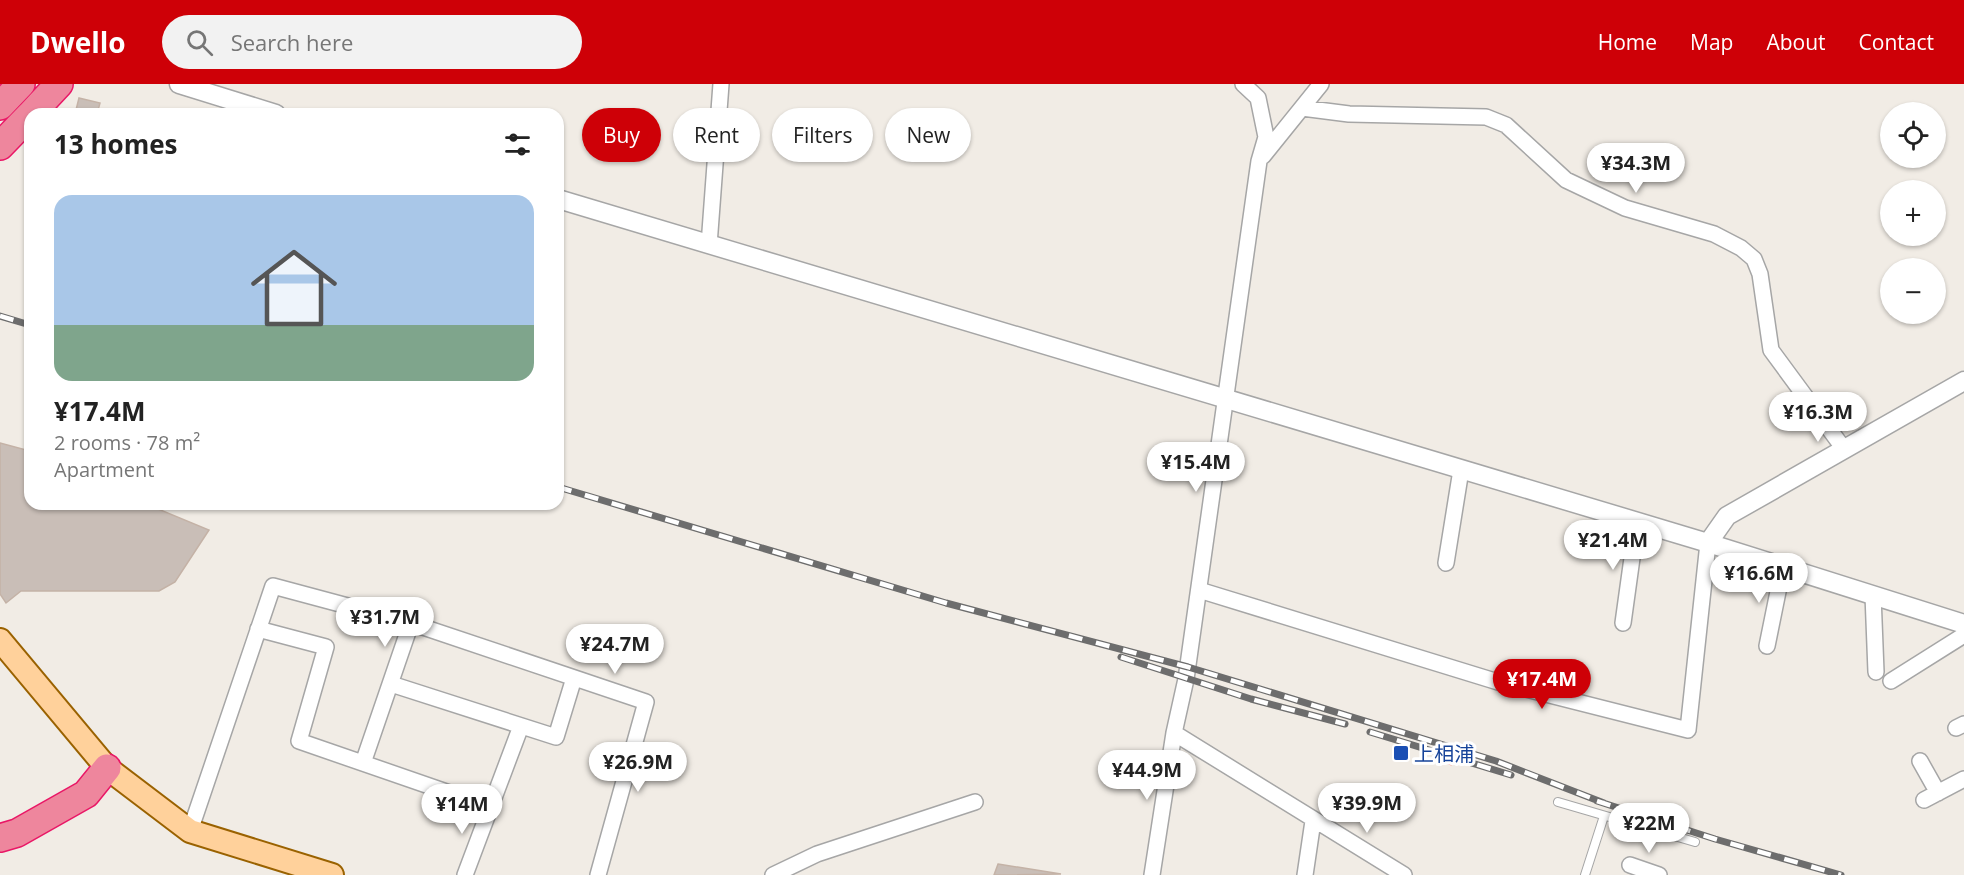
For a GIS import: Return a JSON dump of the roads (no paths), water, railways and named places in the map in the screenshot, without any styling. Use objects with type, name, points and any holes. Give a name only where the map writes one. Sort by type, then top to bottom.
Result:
[{"type":"highway","points":[[0,97],[16,84]]},
{"type":"highway","points":[[0,106],[21,84]]},
{"type":"highway","points":[[37,108],[59,84]]},
{"type":"highway","points":[[0,822],[11,820],[77,777],[107,768]]},
{"type":"highway","points":[[0,838],[18,833],[86,794],[107,768]]},
{"type":"main road","points":[[1,645],[107,768],[190,831],[332,875]]},
{"type":"street","points":[[178,84],[219,90],[262,108]]},
{"type":"street","points":[[709,245],[721,84]]},
{"type":"street","points":[[1152,875],[1174,733],[1186,679],[1259,161],[1266,137],[1258,98],[1243,84]]},
{"type":"street","points":[[1259,161],[1321,84]]},
{"type":"street","points":[[1302,108],[1349,114],[1486,117],[1506,125],[1566,180],[1625,208],[1714,234],[1741,248],[1754,259],[1760,274],[1771,350],[1844,449]]},
{"type":"street","points":[[564,201],[1708,543],[1964,624]]},
{"type":"street","points":[[1199,590],[1498,682],[1688,730],[1708,543],[1727,516],[1964,381]]},
{"type":"street","points":[[1446,563],[1461,471]]},
{"type":"street","points":[[1623,623],[1637,522]]},
{"type":"street","points":[[1767,646],[1783,567]]},
{"type":"street","points":[[190,831],[273,586],[411,623],[646,702],[598,875]]},
{"type":"street","points":[[1873,595],[1876,672]]},
{"type":"street","points":[[363,763],[411,623]]},
{"type":"street","points":[[258,629],[326,647],[299,741],[490,807]]},
{"type":"street","points":[[1891,681],[1964,635]]},
{"type":"street","points":[[391,684],[556,737],[574,678]]},
{"type":"street","points":[[465,875],[521,726]]},
{"type":"street","points":[[1174,733],[1313,821],[1404,875]]},
{"type":"street","points":[[1920,761],[1938,793]]},
{"type":"street","points":[[1924,800],[1964,779]]},
{"type":"street","points":[[773,875],[817,854],[975,802]]},
{"type":"street","points":[[1305,875],[1313,821]]},
{"type":"street","points":[[1629,865],[1659,875]]},
{"type":"lane","points":[[1558,802],[1695,842]]},
{"type":"lane","points":[[1585,875],[1604,816]]},
{"type":"railway","points":[[0,316],[24,323]]},
{"type":"railway","points":[[564,489],[946,603],[1188,667],[1496,761],[1604,803]]},
{"type":"railway","points":[[1121,657],[1251,699],[1345,724]]},
{"type":"railway","points":[[1370,732],[1511,775]]},
{"type":"railway","points":[[1597,801],[1715,839],[1841,875]]},
{"type":"place","name":"上相浦","points":[[1401,753]]}]
